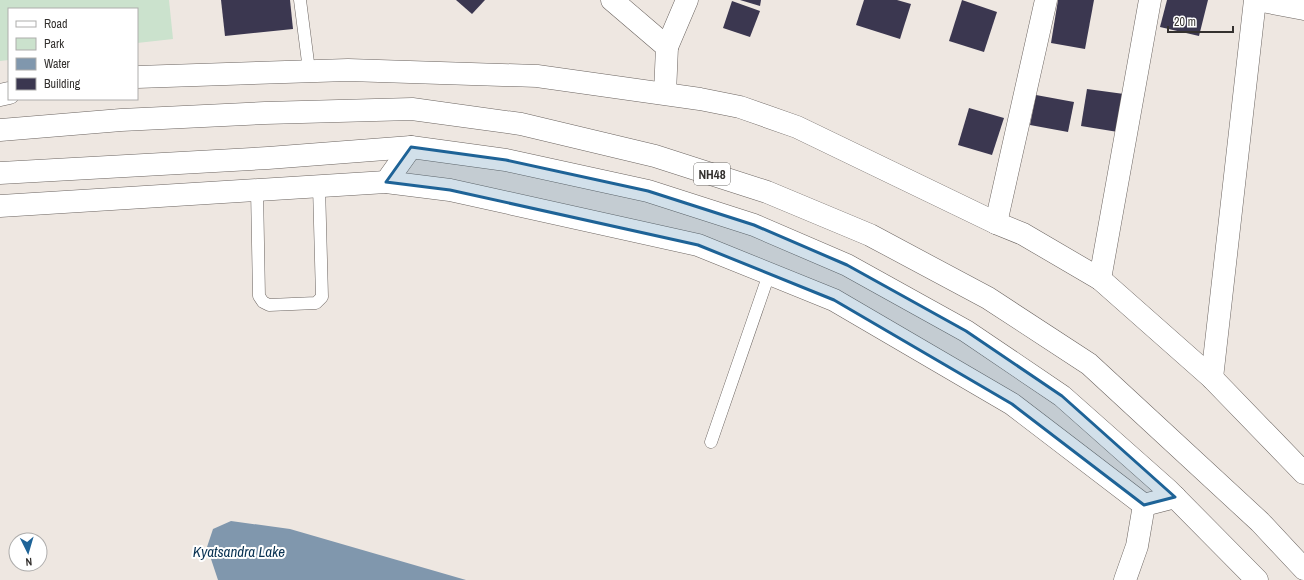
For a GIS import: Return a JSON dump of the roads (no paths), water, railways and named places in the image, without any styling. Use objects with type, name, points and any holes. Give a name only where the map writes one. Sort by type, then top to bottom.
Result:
[{"type":"main road","points":[[612,0],[667,47]]},
{"type":"main road","points":[[665,93],[667,47],[687,0]]},
{"type":"main road","points":[[996,223],[1046,0]]},
{"type":"main road","points":[[1100,279],[1150,0]]},
{"type":"main road","points":[[1212,378],[1256,0],[1304,9]]},
{"type":"main road","points":[[138,77],[309,70],[537,76],[665,93],[740,107],[797,127],[996,223],[1023,234],[1100,279],[1212,378],[1304,473]]},
{"type":"main road","name":"NH48","points":[[0,130],[121,120],[265,113],[412,109],[521,124],[655,156],[767,192],[877,238],[988,298],[1089,364],[1260,522],[1304,569]]},
{"type":"main road","points":[[386,182],[411,147]]},
{"type":"main road","name":"NH48","points":[[0,173],[268,158],[411,147],[506,160],[648,191],[754,225],[847,265],[966,331],[1062,396],[1175,497],[1257,580]]},
{"type":"main road","points":[[0,206],[386,182],[450,190],[698,245],[834,300],[1012,404],[1144,505]]},
{"type":"main road","points":[[1144,505],[1175,497]]},
{"type":"main road","points":[[1125,580],[1137,546],[1144,505]]},
{"type":"lane","points":[[300,0],[309,70]]},
{"type":"lane","points":[[257,190],[259,296],[263,302],[269,305],[316,303],[322,298],[319,186]]},
{"type":"lane","points":[[711,442],[769,274]]},
{"type":"water","name":"Kyatsandra Lake","points":[[231,521],[290,529],[466,580],[218,580],[207,547],[213,529]]}]
